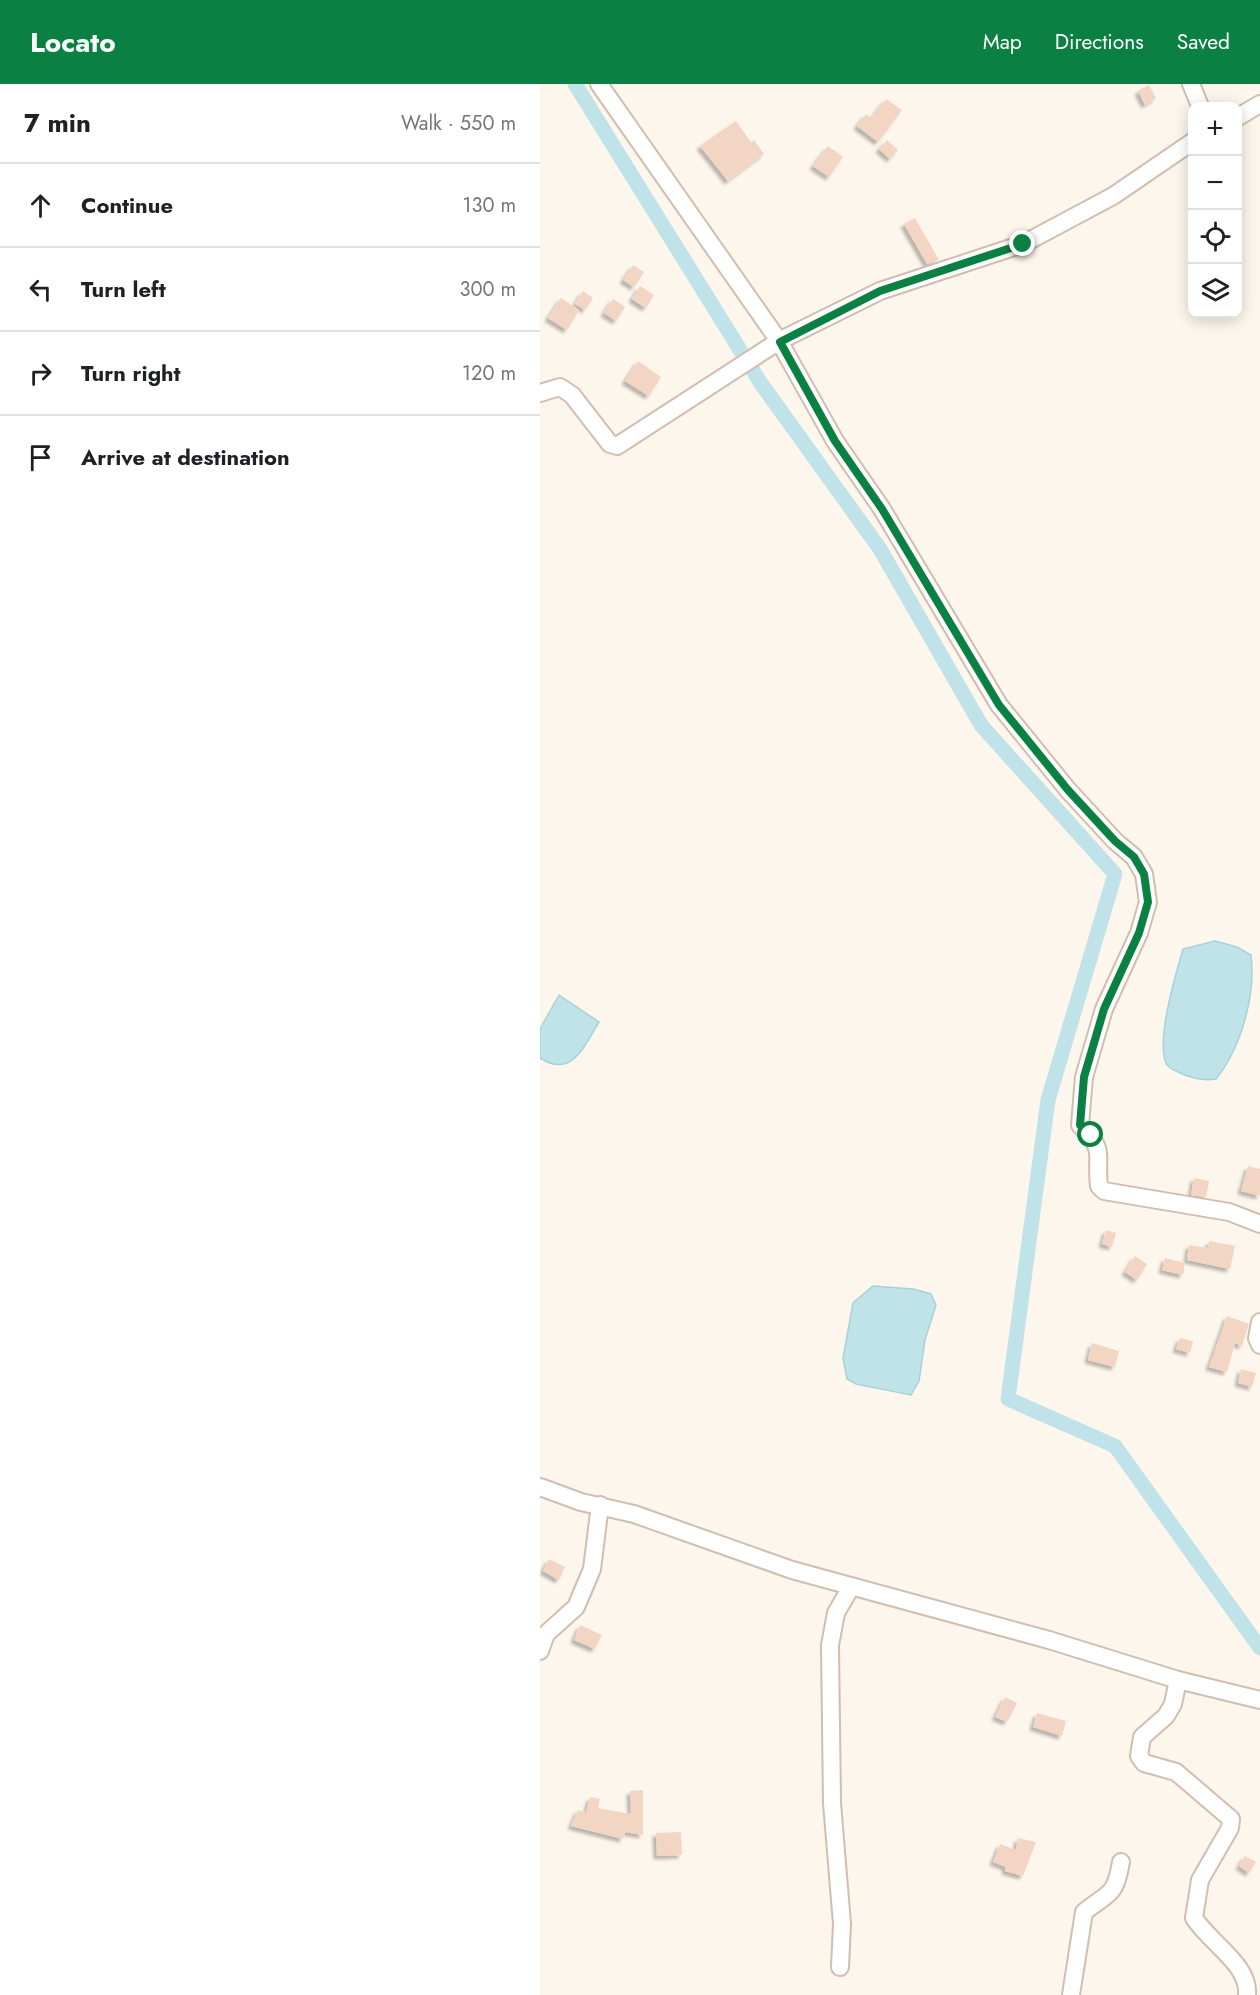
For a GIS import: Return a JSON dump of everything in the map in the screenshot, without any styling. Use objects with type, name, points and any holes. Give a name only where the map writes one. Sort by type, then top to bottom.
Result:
[{"type":"street","points":[[598,84],[882,509],[999,705],[1068,790],[1115,841],[1134,857],[1144,874],[1148,902],[1139,933],[1104,1009],[1084,1077],[1080,1102],[1080,1125],[1096,1142],[1099,1150],[1099,1186],[1104,1191],[1228,1212],[1260,1224]]},
{"type":"street","points":[[1191,84],[1198,102]]},
{"type":"street","points":[[1242,115],[1260,104]]},
{"type":"street","points":[[540,393],[560,387],[572,395],[610,444],[617,447],[774,345],[880,291],[1023,244],[1113,196],[1188,145]]},
{"type":"street","points":[[1260,1322],[1257,1338],[1260,1345]]},
{"type":"street","points":[[540,1487],[581,1502],[634,1514],[792,1570],[1049,1640],[1178,1680],[1260,1700]]},
{"type":"street","points":[[540,1652],[546,1634],[576,1607],[592,1569],[600,1505]]},
{"type":"street","points":[[840,1967],[842,1924],[832,1803],[830,1645],[836,1613],[852,1587]]},
{"type":"street","points":[[1178,1680],[1173,1704],[1166,1716],[1142,1737],[1139,1756],[1144,1763],[1176,1772],[1231,1819],[1230,1828],[1200,1880],[1194,1918],[1204,1933],[1245,1974],[1247,1995]]},
{"type":"street","points":[[1071,1995],[1084,1912],[1108,1897],[1117,1884],[1121,1862]]},
{"type":"water","points":[[1215,941],[1237,947],[1251,955],[1251,987],[1245,1020],[1233,1052],[1216,1079],[1204,1080],[1185,1075],[1169,1067],[1166,1063],[1163,1038],[1168,1006],[1183,949]]},
{"type":"water","points":[[559,995],[599,1022],[576,1057],[561,1065],[540,1058],[540,1029]]},
{"type":"water","points":[[873,1286],[913,1289],[931,1294],[936,1305],[925,1340],[919,1381],[911,1395],[856,1384],[847,1379],[843,1358],[853,1303]]},
{"type":"building","points":[[1149,85],[1156,98],[1145,105],[1138,91]]},
{"type":"building","points":[[886,99],[902,110],[878,142],[857,126],[866,114],[871,118]]},
{"type":"building","points":[[736,121],[751,142],[754,140],[764,154],[728,181],[700,146]]},
{"type":"building","points":[[887,140],[898,150],[890,159],[879,149]]},
{"type":"building","points":[[828,146],[843,157],[829,177],[813,166]]},
{"type":"building","points":[[915,218],[939,260],[927,264],[904,224]]},
{"type":"building","points":[[633,265],[644,272],[634,287],[623,280]]},
{"type":"building","points":[[640,286],[654,295],[646,308],[632,299]]},
{"type":"building","points":[[583,291],[593,298],[585,310],[575,304]]},
{"type":"building","points":[[561,298],[579,310],[567,330],[548,318]]},
{"type":"building","points":[[613,299],[625,307],[616,321],[604,313]]},
{"type":"building","points":[[638,361],[661,377],[649,396],[625,381]]},
{"type":"building","points":[[1248,1166],[1260,1169],[1260,1196],[1241,1191]]},
{"type":"building","points":[[1194,1178],[1209,1181],[1206,1197],[1191,1195]]},
{"type":"building","points":[[1106,1230],[1116,1233],[1112,1247],[1102,1244]]},
{"type":"building","points":[[1209,1241],[1235,1246],[1230,1269],[1187,1260],[1189,1245],[1208,1248]]},
{"type":"building","points":[[1135,1256],[1147,1264],[1137,1280],[1125,1272]]},
{"type":"building","points":[[1165,1258],[1185,1263],[1183,1275],[1162,1270]]},
{"type":"building","points":[[1227,1316],[1249,1324],[1242,1346],[1235,1343],[1227,1372],[1209,1367]]},
{"type":"building","points":[[1180,1338],[1193,1341],[1190,1353],[1176,1349]]},
{"type":"building","points":[[1092,1343],[1119,1351],[1115,1367],[1088,1360]]},
{"type":"building","points":[[1241,1369],[1256,1373],[1252,1387],[1238,1383]]},
{"type":"building","points":[[549,1559],[565,1567],[559,1580],[543,1571]]},
{"type":"building","points":[[580,1625],[602,1635],[595,1649],[574,1640]]},
{"type":"building","points":[[1005,1697],[1017,1703],[1007,1722],[995,1717]]},
{"type":"building","points":[[1037,1713],[1066,1721],[1062,1736],[1033,1727]]},
{"type":"building","points":[[643,1790],[643,1835],[625,1832],[623,1839],[571,1826],[578,1810],[586,1813],[590,1797],[600,1799],[598,1808],[631,1814],[630,1791]]},
{"type":"building","points":[[681,1832],[682,1855],[657,1856],[656,1833]]},
{"type":"building","points":[[1018,1838],[1036,1842],[1023,1876],[1005,1871],[1006,1867],[993,1862],[1000,1844],[1016,1850]]},
{"type":"building","points":[[1245,1856],[1256,1862],[1249,1873],[1239,1866]]},
{"type":"waterway","points":[[575,84],[760,382],[880,549],[981,725],[1115,874],[1048,1100],[1008,1399],[1115,1446],[1260,1648]]},
{"type":"route","points":[[1023,244],[880,291],[780,342],[835,441],[882,509],[999,705],[1068,790],[1115,841],[1134,857],[1144,874],[1148,902],[1139,933],[1104,1009],[1084,1077],[1080,1102],[1080,1125],[1091,1135]]}]
